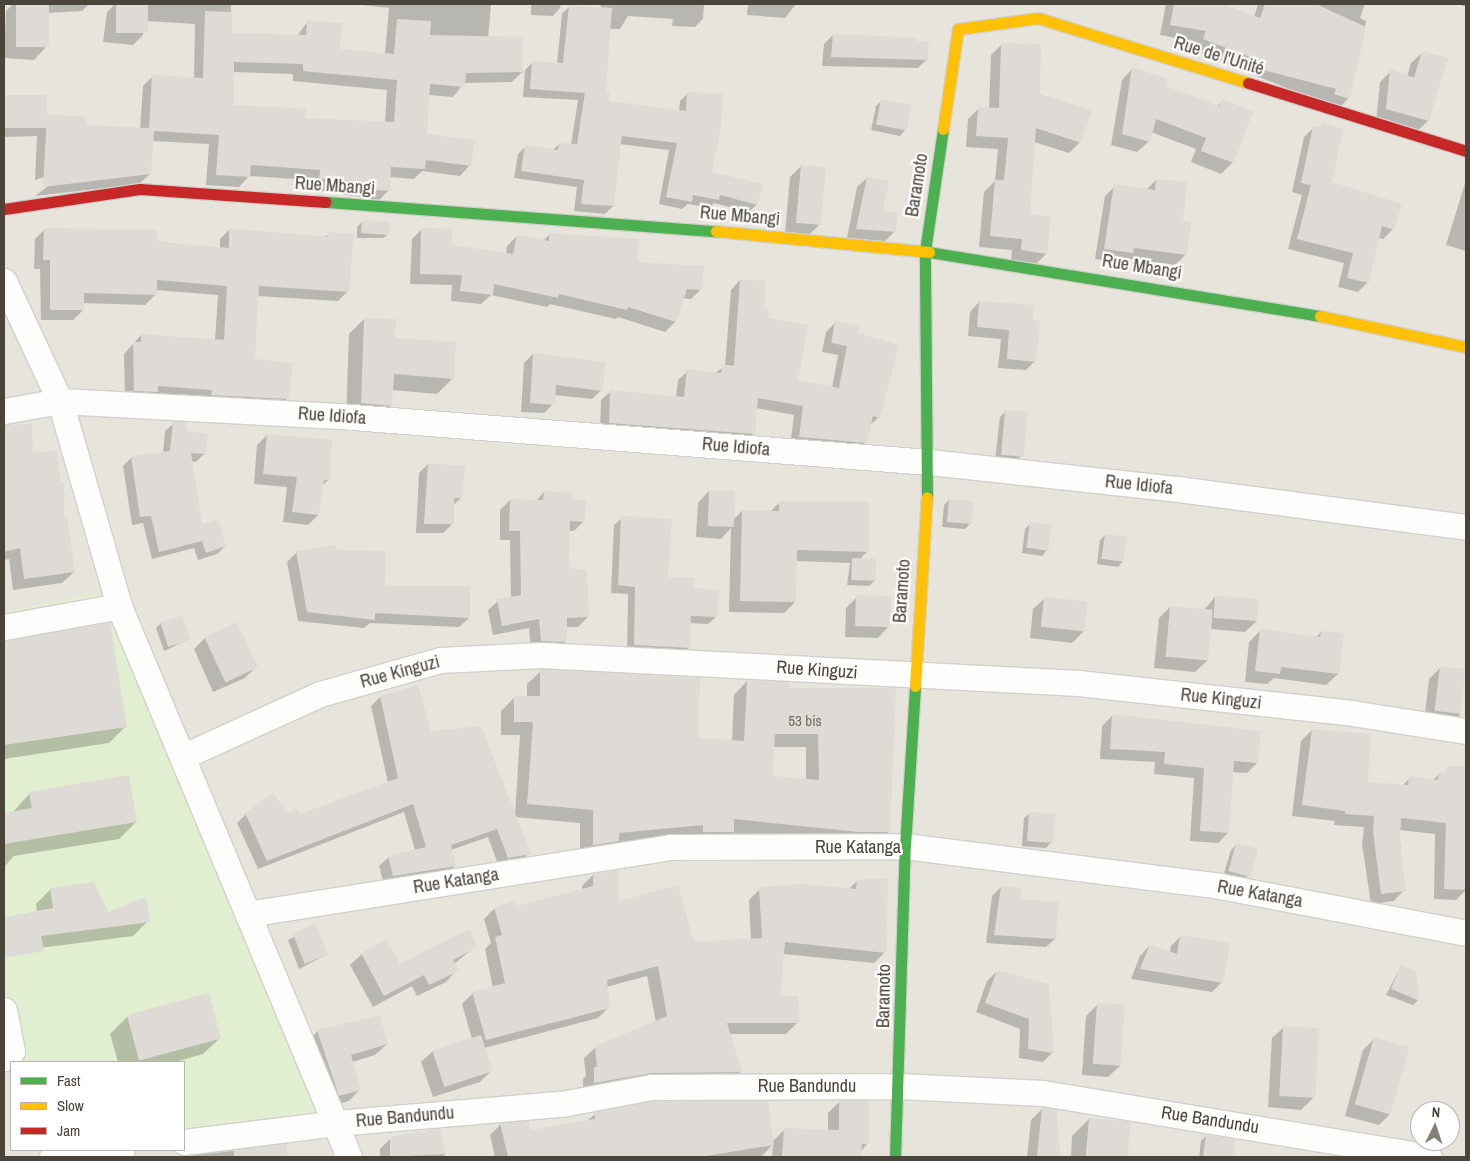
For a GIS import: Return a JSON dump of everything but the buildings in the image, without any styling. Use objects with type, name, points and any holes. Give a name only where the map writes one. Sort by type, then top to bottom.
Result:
[{"type":"street","name":"Rue de l'Unité","points":[[958,29],[1038,18],[1466,151]]},
{"type":"street","name":"Baramoto","points":[[896,1157],[905,846],[913,676],[928,462],[924,251],[958,29]]},
{"type":"street","name":"Rue Mbangi","points":[[4,209],[140,189],[630,223],[924,251],[1280,307],[1466,347]]},
{"type":"street","points":[[4,281],[60,401],[119,606],[184,756],[349,1157]]},
{"type":"street","name":"Rue Idiofa","points":[[4,411],[60,401],[340,416],[928,462],[1188,490],[1466,527]]},
{"type":"street","points":[[4,627],[119,606]]},
{"type":"street","name":"Rue Kinguzi","points":[[184,756],[320,694],[440,660],[541,655],[710,662],[913,676],[1078,683],[1352,714],[1466,731]]},
{"type":"street","name":"Rue Katanga","points":[[248,914],[670,847],[905,846],[1220,886],[1466,933]]},
{"type":"street","points":[[4,1010],[12,1051],[4,1058]]},
{"type":"street","name":"Rue Bandundu","points":[[185,1142],[336,1124],[567,1103],[652,1087],[899,1086],[1043,1093],[1429,1157]]},
{"type":"street","points":[[52,1157],[112,1151]]},
{"type":"shaded area","points":[[4,4],[1466,4],[1466,1157],[4,1157]]},
{"type":"green space","points":[[111,590],[336,1123],[185,1142],[185,1061],[10,1061],[10,1069],[4,1063],[4,612]]},
{"type":"traffic: fast","points":[[927,497],[925,251],[943,129]]},
{"type":"traffic: fast","points":[[326,202],[716,231]]},
{"type":"traffic: fast","points":[[929,252],[1320,316]]},
{"type":"traffic: fast","points":[[895,1157],[905,846],[915,686]]},
{"type":"traffic: slow","points":[[943,129],[958,29],[1038,18],[1248,83]]},
{"type":"traffic: slow","points":[[716,231],[929,252]]},
{"type":"traffic: slow","points":[[1320,316],[1466,347]]},
{"type":"traffic: slow","points":[[915,686],[927,497]]},
{"type":"traffic: jam","points":[[1248,83],[1466,151]]},
{"type":"traffic: jam","points":[[4,209],[140,189],[326,202]]}]
